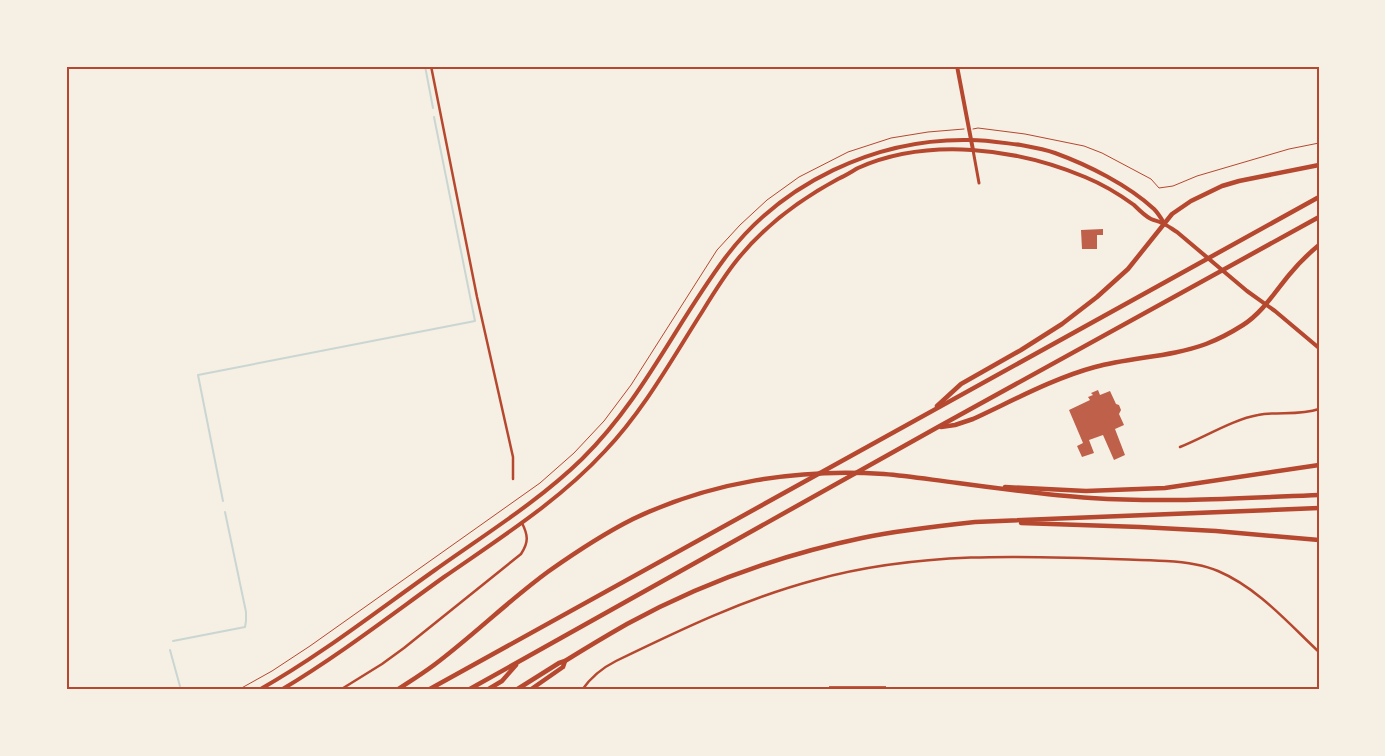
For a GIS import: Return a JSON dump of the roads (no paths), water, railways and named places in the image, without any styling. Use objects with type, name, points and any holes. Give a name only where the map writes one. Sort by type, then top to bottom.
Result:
[{"type":"highway","points":[[930,412],[961,384],[1062,324],[1097,297],[1128,269],[1172,214],[1191,201],[1222,186],[1319,165]]},
{"type":"highway","points":[[428,690],[1319,197]]},
{"type":"highway","points":[[468,690],[938,427],[1319,217]]},
{"type":"highway","points":[[938,427],[955,425],[973,419],[1073,374],[1094,367],[1178,352],[1206,344],[1226,335],[1258,314],[1297,266],[1319,245]]},
{"type":"highway","points":[[973,486],[1086,491],[1157,488],[1186,486],[1319,464]]},
{"type":"highway","points":[[397,690],[433,665],[548,572],[611,530],[660,507],[725,487],[764,479],[798,475],[867,473],[1046,495],[1130,500],[1319,495]]},
{"type":"highway","points":[[516,690],[629,623],[669,603],[759,567],[863,538],[975,522],[1319,508]]},
{"type":"highway","points":[[975,522],[1159,528],[1319,540]]},
{"type":"highway","points":[[530,690],[563,667],[565,661]]},
{"type":"highway","points":[[487,690],[502,681],[520,662]]},
{"type":"main road","points":[[957,66],[973,150]]},
{"type":"main road","points":[[259,690],[303,663],[500,524],[547,490],[581,460],[612,427],[635,396],[710,279],[747,232],[796,191],[819,177],[868,155],[913,144],[971,140],[1005,143],[1054,152],[1109,178],[1157,211],[1164,223]]},
{"type":"main road","points":[[281,690],[521,522],[571,484],[620,434],[648,396],[735,263],[755,239],[795,205],[858,168],[895,157],[956,149],[1023,157],[1071,171],[1104,186],[1134,205],[1151,219],[1164,223],[1319,348]]},
{"type":"street","points":[[431,66],[477,297],[513,457],[513,478]]},
{"type":"street","points":[[973,150],[979,183]]},
{"type":"street","points":[[1180,447],[1246,418],[1273,413],[1292,414],[1310,412],[1319,409]]},
{"type":"street","points":[[340,690],[390,659],[521,554],[527,542],[527,533],[521,522]]},
{"type":"street","points":[[582,690],[591,678],[604,667],[697,622],[750,600],[817,579],[850,572],[879,566],[951,558],[1015,557],[1166,561],[1186,562],[1202,566],[1217,570],[1248,587],[1319,652]]},
{"type":"waterway","points":[[425,66],[433,108]]},
{"type":"waterway","points":[[223,501],[198,375],[475,321],[434,117]]},
{"type":"waterway","points":[[173,641],[245,627],[246,612],[225,512]]},
{"type":"waterway","points":[[170,650],[181,690]]}]
